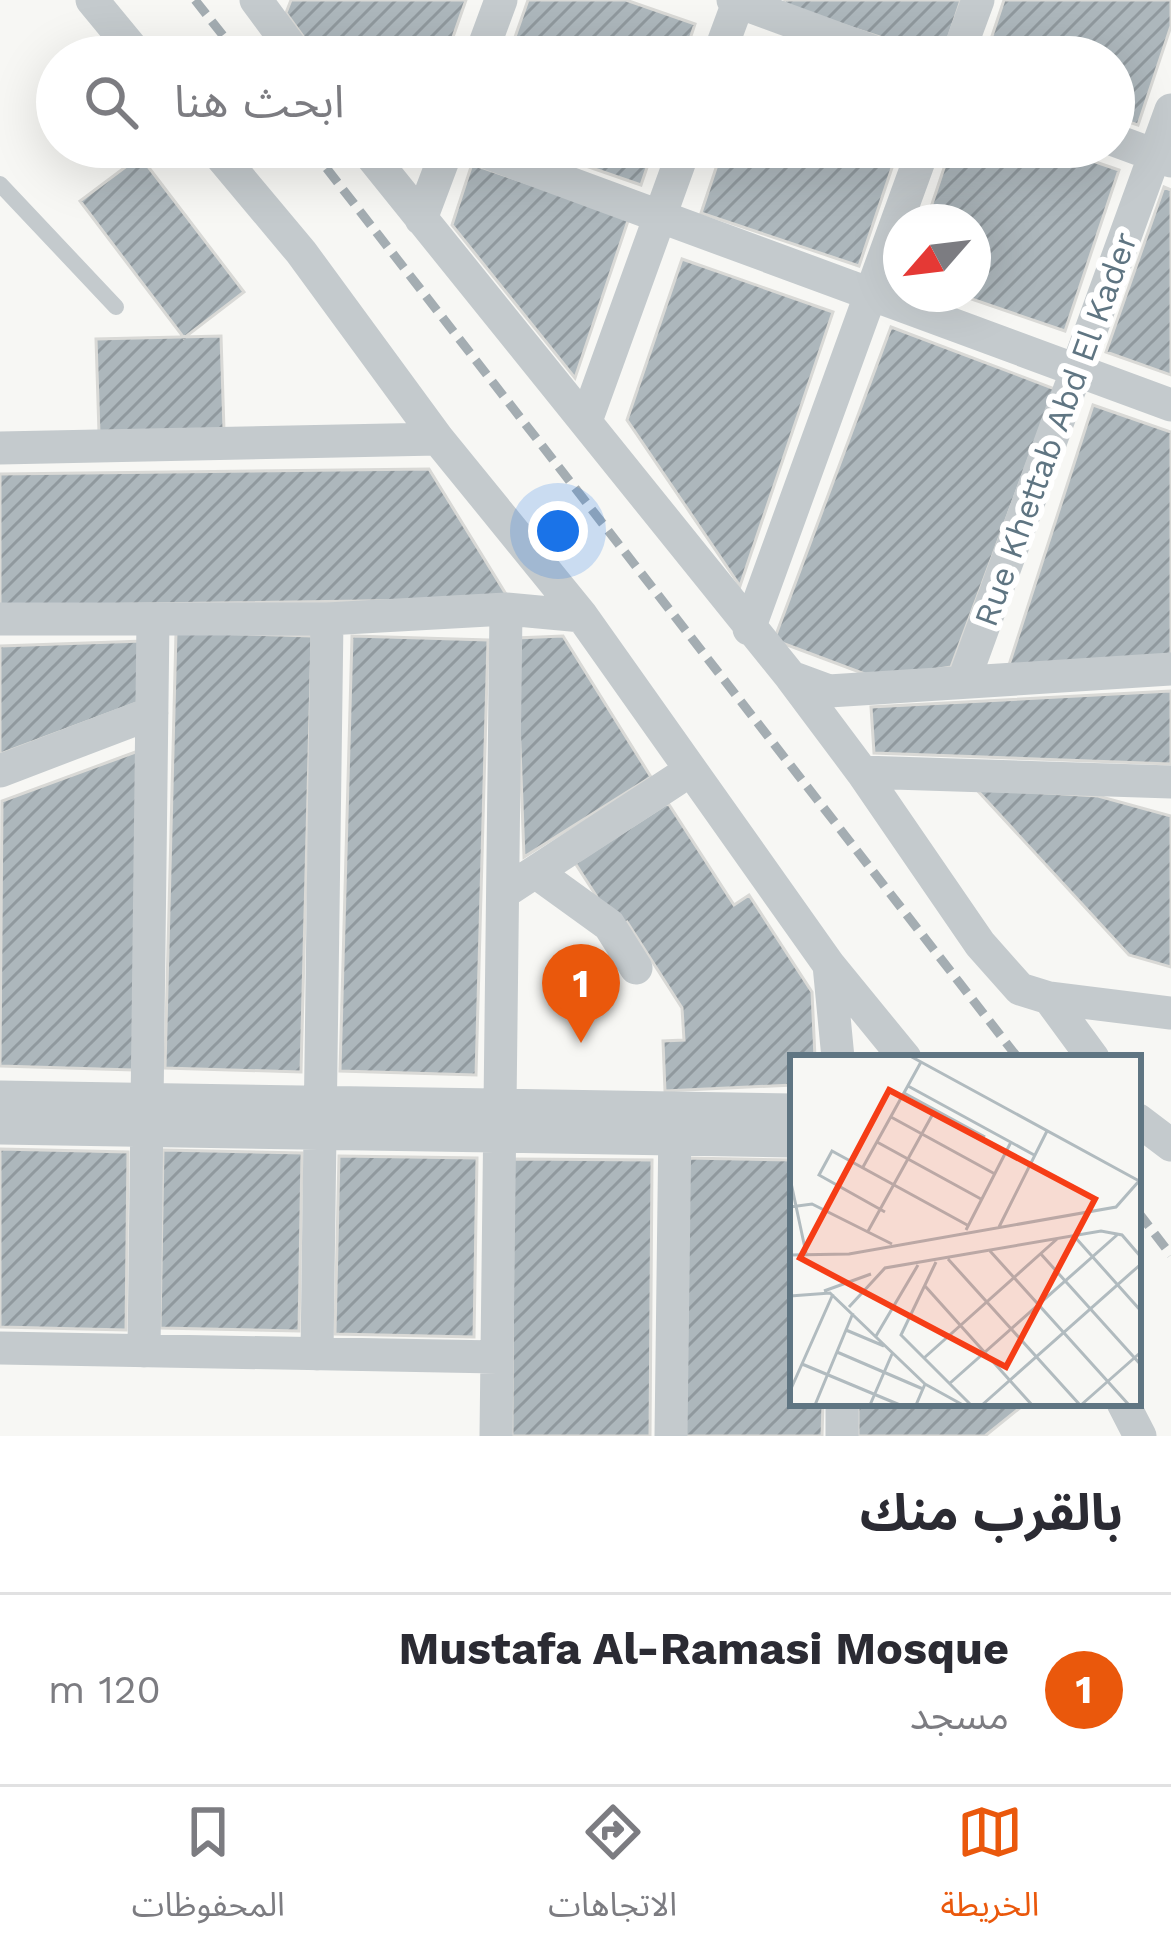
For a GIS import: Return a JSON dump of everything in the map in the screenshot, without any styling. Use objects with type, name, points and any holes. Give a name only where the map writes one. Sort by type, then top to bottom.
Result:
[{"type":"street","points":[[92,0],[122,36]]},
{"type":"street","points":[[488,36],[501,0]]},
{"type":"street","points":[[965,36],[978,0]]},
{"type":"street","points":[[725,36],[737,1],[831,36]]},
{"type":"street","points":[[260,2],[283,36]]},
{"type":"street","name":"Rue Khettab Abd El Kader","points":[[964,680],[1076,370],[1163,158],[1171,110]]},
{"type":"street","points":[[231,168],[301,252],[438,440],[582,616],[829,965],[903,1055]]},
{"type":"street","points":[[381,168],[791,677],[980,944],[1020,989],[1049,998],[1171,1013]]},
{"type":"street","points":[[421,219],[440,168]]},
{"type":"street","points":[[529,168],[1171,405]]},
{"type":"street","points":[[586,421],[677,168]]},
{"type":"street","points":[[749,629],[916,168]]},
{"type":"street","points":[[0,448],[438,440]]},
{"type":"street","points":[[0,619],[326,619],[506,609],[582,616]]},
{"type":"street","points":[[496,1436],[506,609]]},
{"type":"street","points":[[144,1351],[153,619]]},
{"type":"street","points":[[317,1354],[326,619]]},
{"type":"street","points":[[791,677],[829,692],[1171,669]]},
{"type":"street","points":[[0,771],[152,713]]},
{"type":"street","points":[[502,893],[691,770]]},
{"type":"street","points":[[862,772],[1171,782]]},
{"type":"street","points":[[536,873],[609,925],[636,968]]},
{"type":"street","points":[[829,965],[838,1055]]},
{"type":"street","points":[[1049,998],[1091,1055]]},
{"type":"street","points":[[0,1096],[147,1115]]},
{"type":"street","points":[[0,1128],[147,1115],[675,1123],[790,1109]]},
{"type":"street","points":[[1141,1122],[1171,1145]]},
{"type":"street","points":[[675,1123],[790,1141]]},
{"type":"street","points":[[671,1436],[675,1123]]},
{"type":"street","points":[[0,1348],[497,1357]]},
{"type":"lane","points":[[0,184],[116,307]]},
{"type":"building","points":[[291,0],[466,0],[453,36],[303,36],[286,13]]},
{"type":"building","points":[[528,0],[626,0],[695,24],[691,36],[515,36]]},
{"type":"building","points":[[785,0],[961,0],[949,36],[877,36],[783,6]]},
{"type":"building","points":[[1004,0],[1171,0],[1171,26],[1138,125],[1135,36],[992,36]]},
{"type":"building","points":[[124,168],[149,168],[244,292],[184,338],[80,201]]},
{"type":"building","points":[[471,168],[484,168],[629,218],[575,378],[452,225]]},
{"type":"building","points":[[592,168],[647,168],[641,185]]},
{"type":"building","points":[[716,168],[892,168],[859,266],[701,213]]},
{"type":"building","points":[[944,168],[1119,170],[1065,331],[991,306],[991,204],[932,204]]},
{"type":"building","points":[[1164,187],[1171,190],[1171,375],[1106,352]]},
{"type":"building","points":[[682,259],[833,312],[740,586],[627,420]]},
{"type":"building","points":[[891,327],[1055,389],[951,667],[878,679],[774,640]]},
{"type":"building","points":[[221,336],[224,430],[99,433],[96,339]]},
{"type":"building","points":[[1093,405],[1171,432],[1171,659],[1007,671]]},
{"type":"building","points":[[429,469],[509,599],[0,606],[0,474]]},
{"type":"building","points":[[176,632],[312,636],[301,1072],[165,1068]]},
{"type":"building","points":[[352,636],[488,640],[476,1075],[340,1071]]},
{"type":"building","points":[[563,636],[651,777],[524,857],[516,638]]},
{"type":"building","points":[[143,641],[145,700],[0,754],[0,646]]},
{"type":"building","points":[[1171,691],[1171,764],[874,753],[871,707]]},
{"type":"building","points":[[141,750],[133,1070],[0,1066],[2,801]]},
{"type":"building","points":[[976,789],[1098,796],[1171,816],[1171,967],[1129,955]]},
{"type":"building","points":[[668,803],[734,905],[749,895],[812,992],[815,1055],[790,1055],[790,1085],[665,1091],[663,1041],[684,1040],[682,1008],[627,922],[617,928],[575,863]]},
{"type":"building","points":[[0,1149],[128,1152],[126,1330],[0,1327]]},
{"type":"building","points":[[163,1150],[302,1153],[299,1331],[160,1328]]},
{"type":"building","points":[[339,1156],[477,1158],[474,1337],[335,1334]]},
{"type":"building","points":[[686,1158],[790,1160],[790,1406],[823,1406],[822,1436],[682,1436]]},
{"type":"building","points":[[513,1159],[652,1160],[650,1436],[512,1436]]},
{"type":"building","points":[[858,1406],[1022,1406],[985,1436],[858,1436]]},
{"type":"railway","points":[[195,0],[223,36]]},
{"type":"railway","points":[[326,168],[1016,1055]]},
{"type":"railway","points":[[1141,1216],[1171,1255]]},
{"type":"place","name":"Mustafa Al-Ramasi Mosque","points":[[581,1043]]}]
